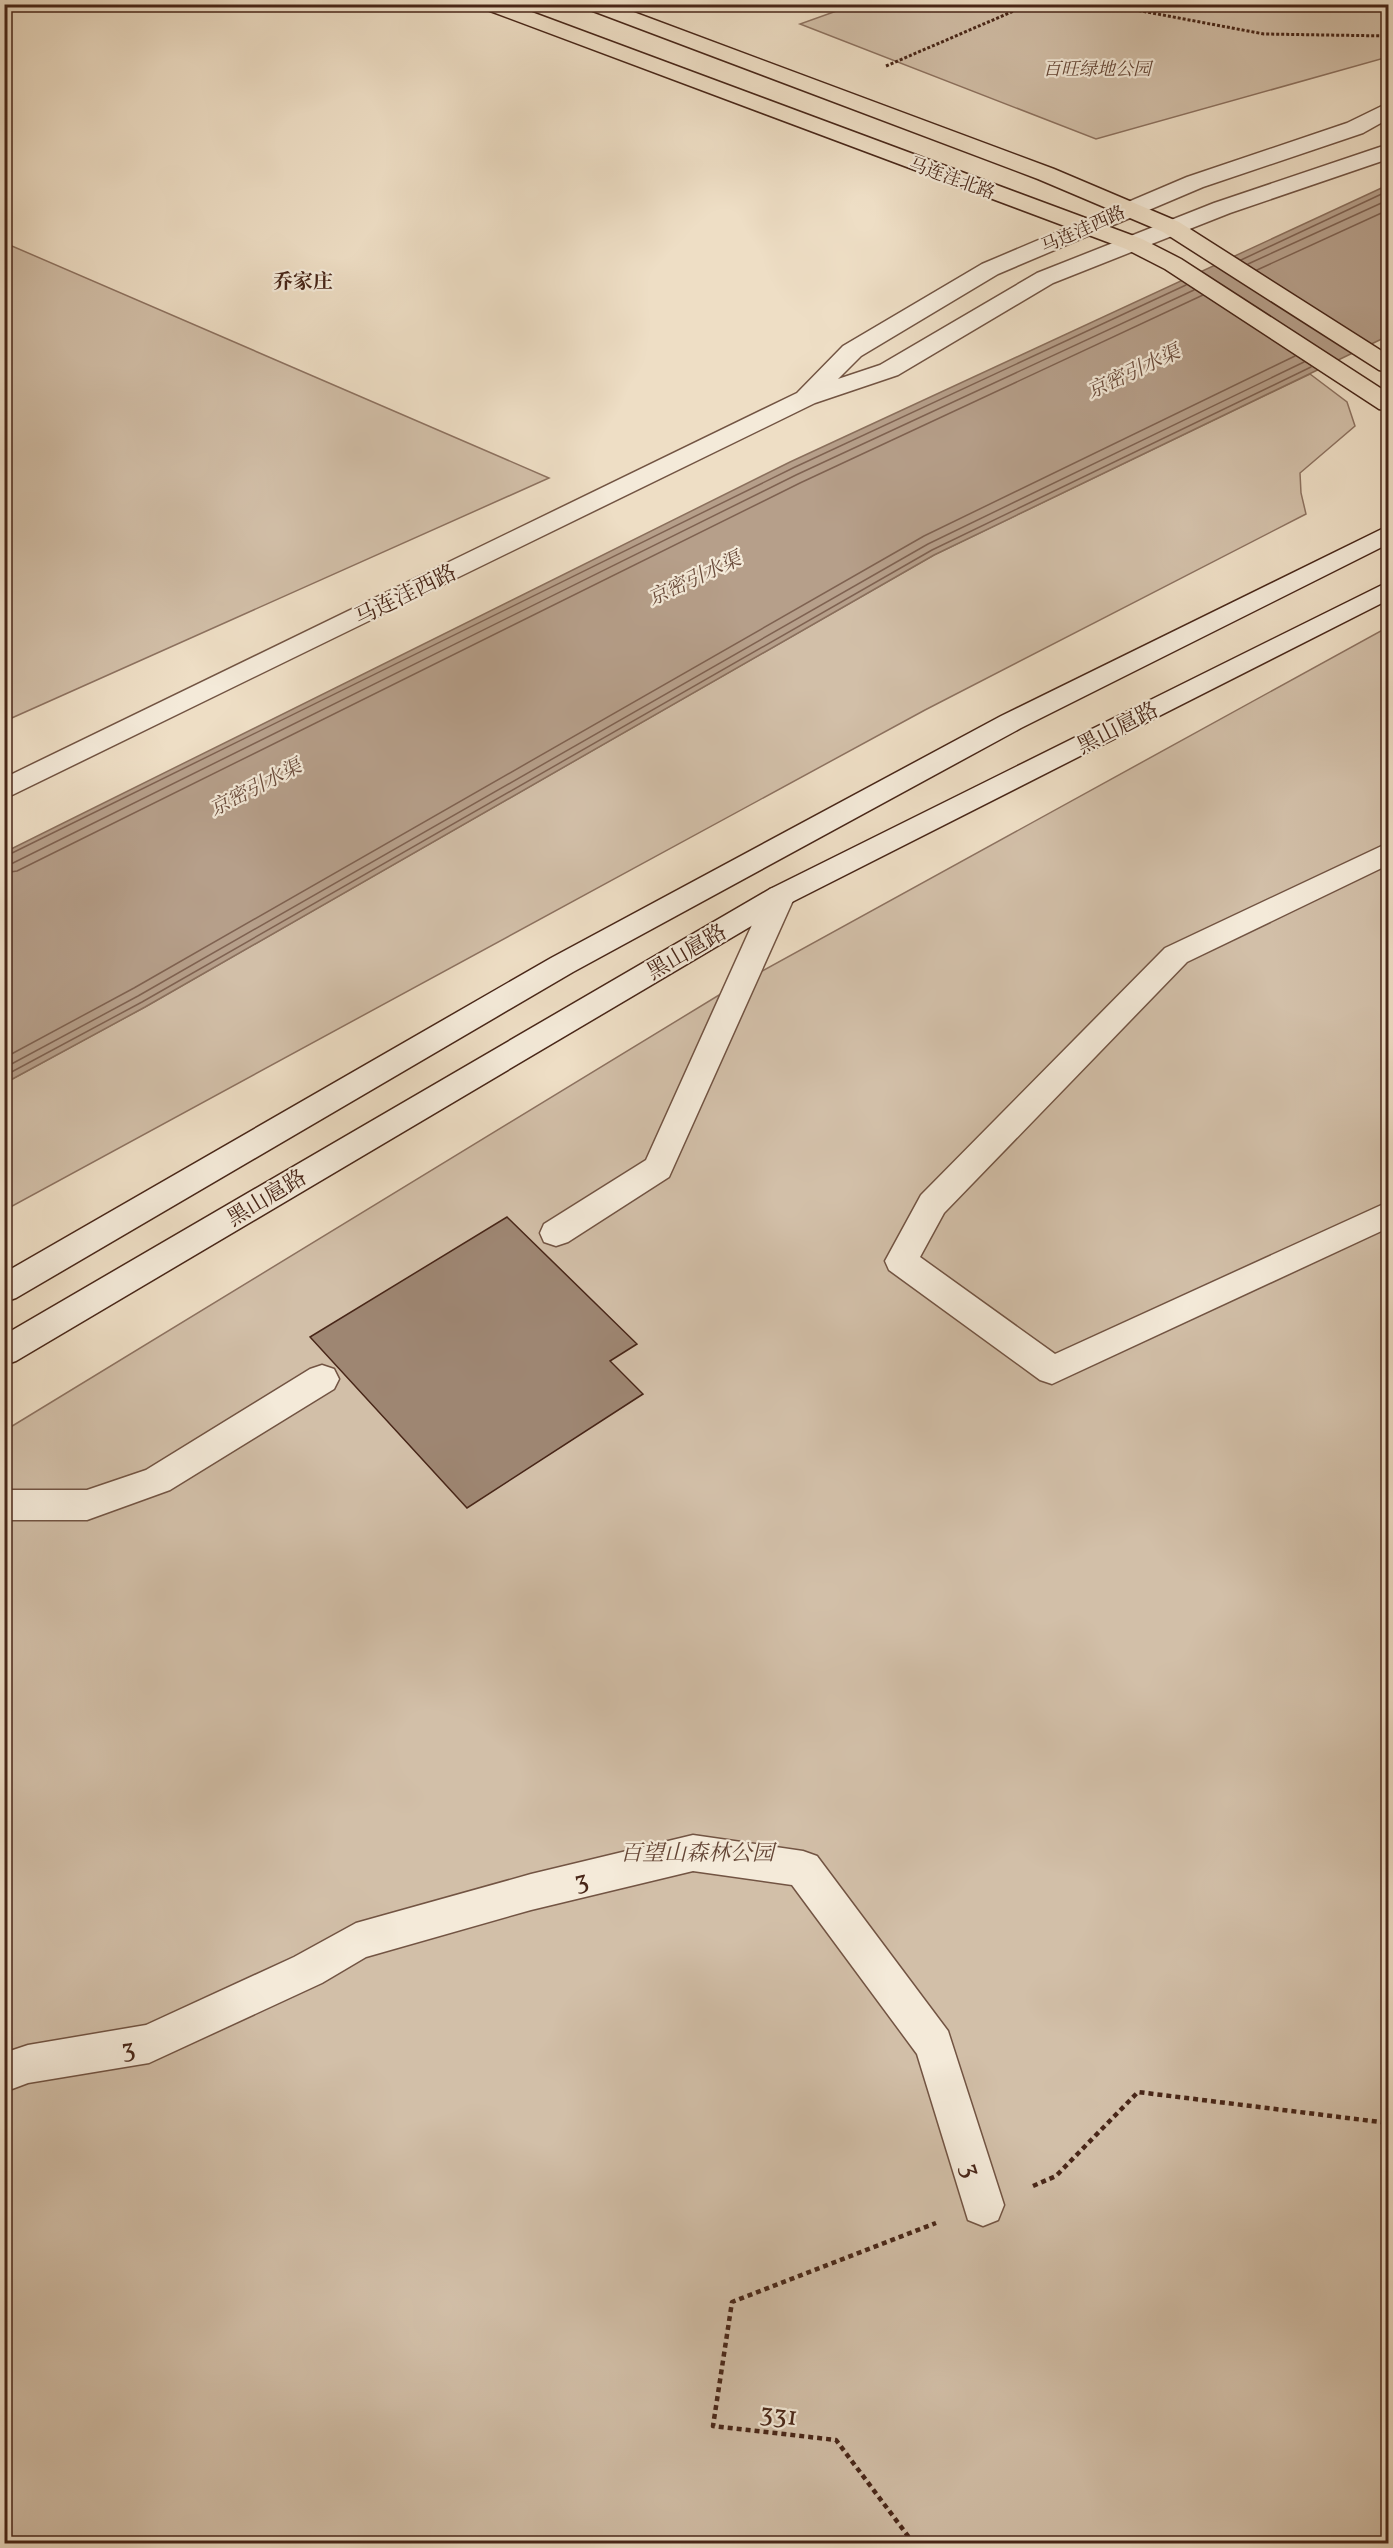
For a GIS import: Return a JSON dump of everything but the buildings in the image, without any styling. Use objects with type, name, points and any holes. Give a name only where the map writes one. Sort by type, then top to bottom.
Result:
[{"type":"main road","name":"马连洼北路","points":[[489,4],[1086,228],[1134,243],[1173,264],[1389,404]]},
{"type":"main road","name":"马连洼北路","points":[[592,4],[1046,174],[1171,227],[1389,365]]},
{"type":"main road","name":"马连洼西路","points":[[806,398],[852,351],[990,269],[1195,182],[1355,128],[1389,110]]},
{"type":"main road","name":"马连洼西路","points":[[4,790],[806,398],[889,370],[1045,278],[1171,227],[1389,152]]},
{"type":"main road","name":"黑山扈路","points":[[4,1289],[572,959],[1011,723],[1389,534]]},
{"type":"main road","name":"黑山扈路","points":[[4,1352],[780,896],[1389,590]]},
{"type":"main road","points":[[1389,853],[1176,955],[932,1204],[901,1261],[1052,1370],[1389,1214]]},
{"type":"main road","points":[[556,1233],[658,1168],[780,896]]},
{"type":"main road","points":[[4,1505],[87,1505],[158,1480],[322,1379]]},
{"type":"main road","name":"3","points":[[4,2073],[28,2064],[149,2044],[308,1970],[356,1941],[531,1892],[693,1853],[803,1869],[934,2045],[983,2205]]},
{"type":"path","points":[[886,66],[1030,4]]},
{"type":"path","points":[[1104,4],[1141,9],[1264,34],[1389,36]]},
{"type":"path","points":[[1141,9],[1160,4]]},
{"type":"path","points":[[983,2205],[1056,2176],[1138,2092],[1389,2123]]},
{"type":"path","points":[[1381,2122],[1389,2128]]},
{"type":"path","name":"331","points":[[914,2544],[836,2440],[713,2426],[732,2302],[983,2205]]},
{"type":"green space","name":"百旺绿地公园","points":[[856,4],[1388,5],[1388,57],[1096,139],[800,24]]},
{"type":"green space","points":[[5,243],[549,478],[5,721]]},
{"type":"green space","points":[[1310,374],[1347,402],[1355,426],[1300,473],[1301,493],[1306,514],[925,710],[5,1210],[5,1083],[145,1007],[934,555]]},
{"type":"green space","name":"百望山森林公园","points":[[1388,627],[1388,2543],[5,2543],[4,1431],[724,992]]},
{"type":"water","name":"京密引水渠","points":[[1388,185],[1388,336],[934,555],[145,1007],[5,1083],[5,852],[790,462]]},
{"type":"district","name":"乔家庄","points":[[303,281]]}]
